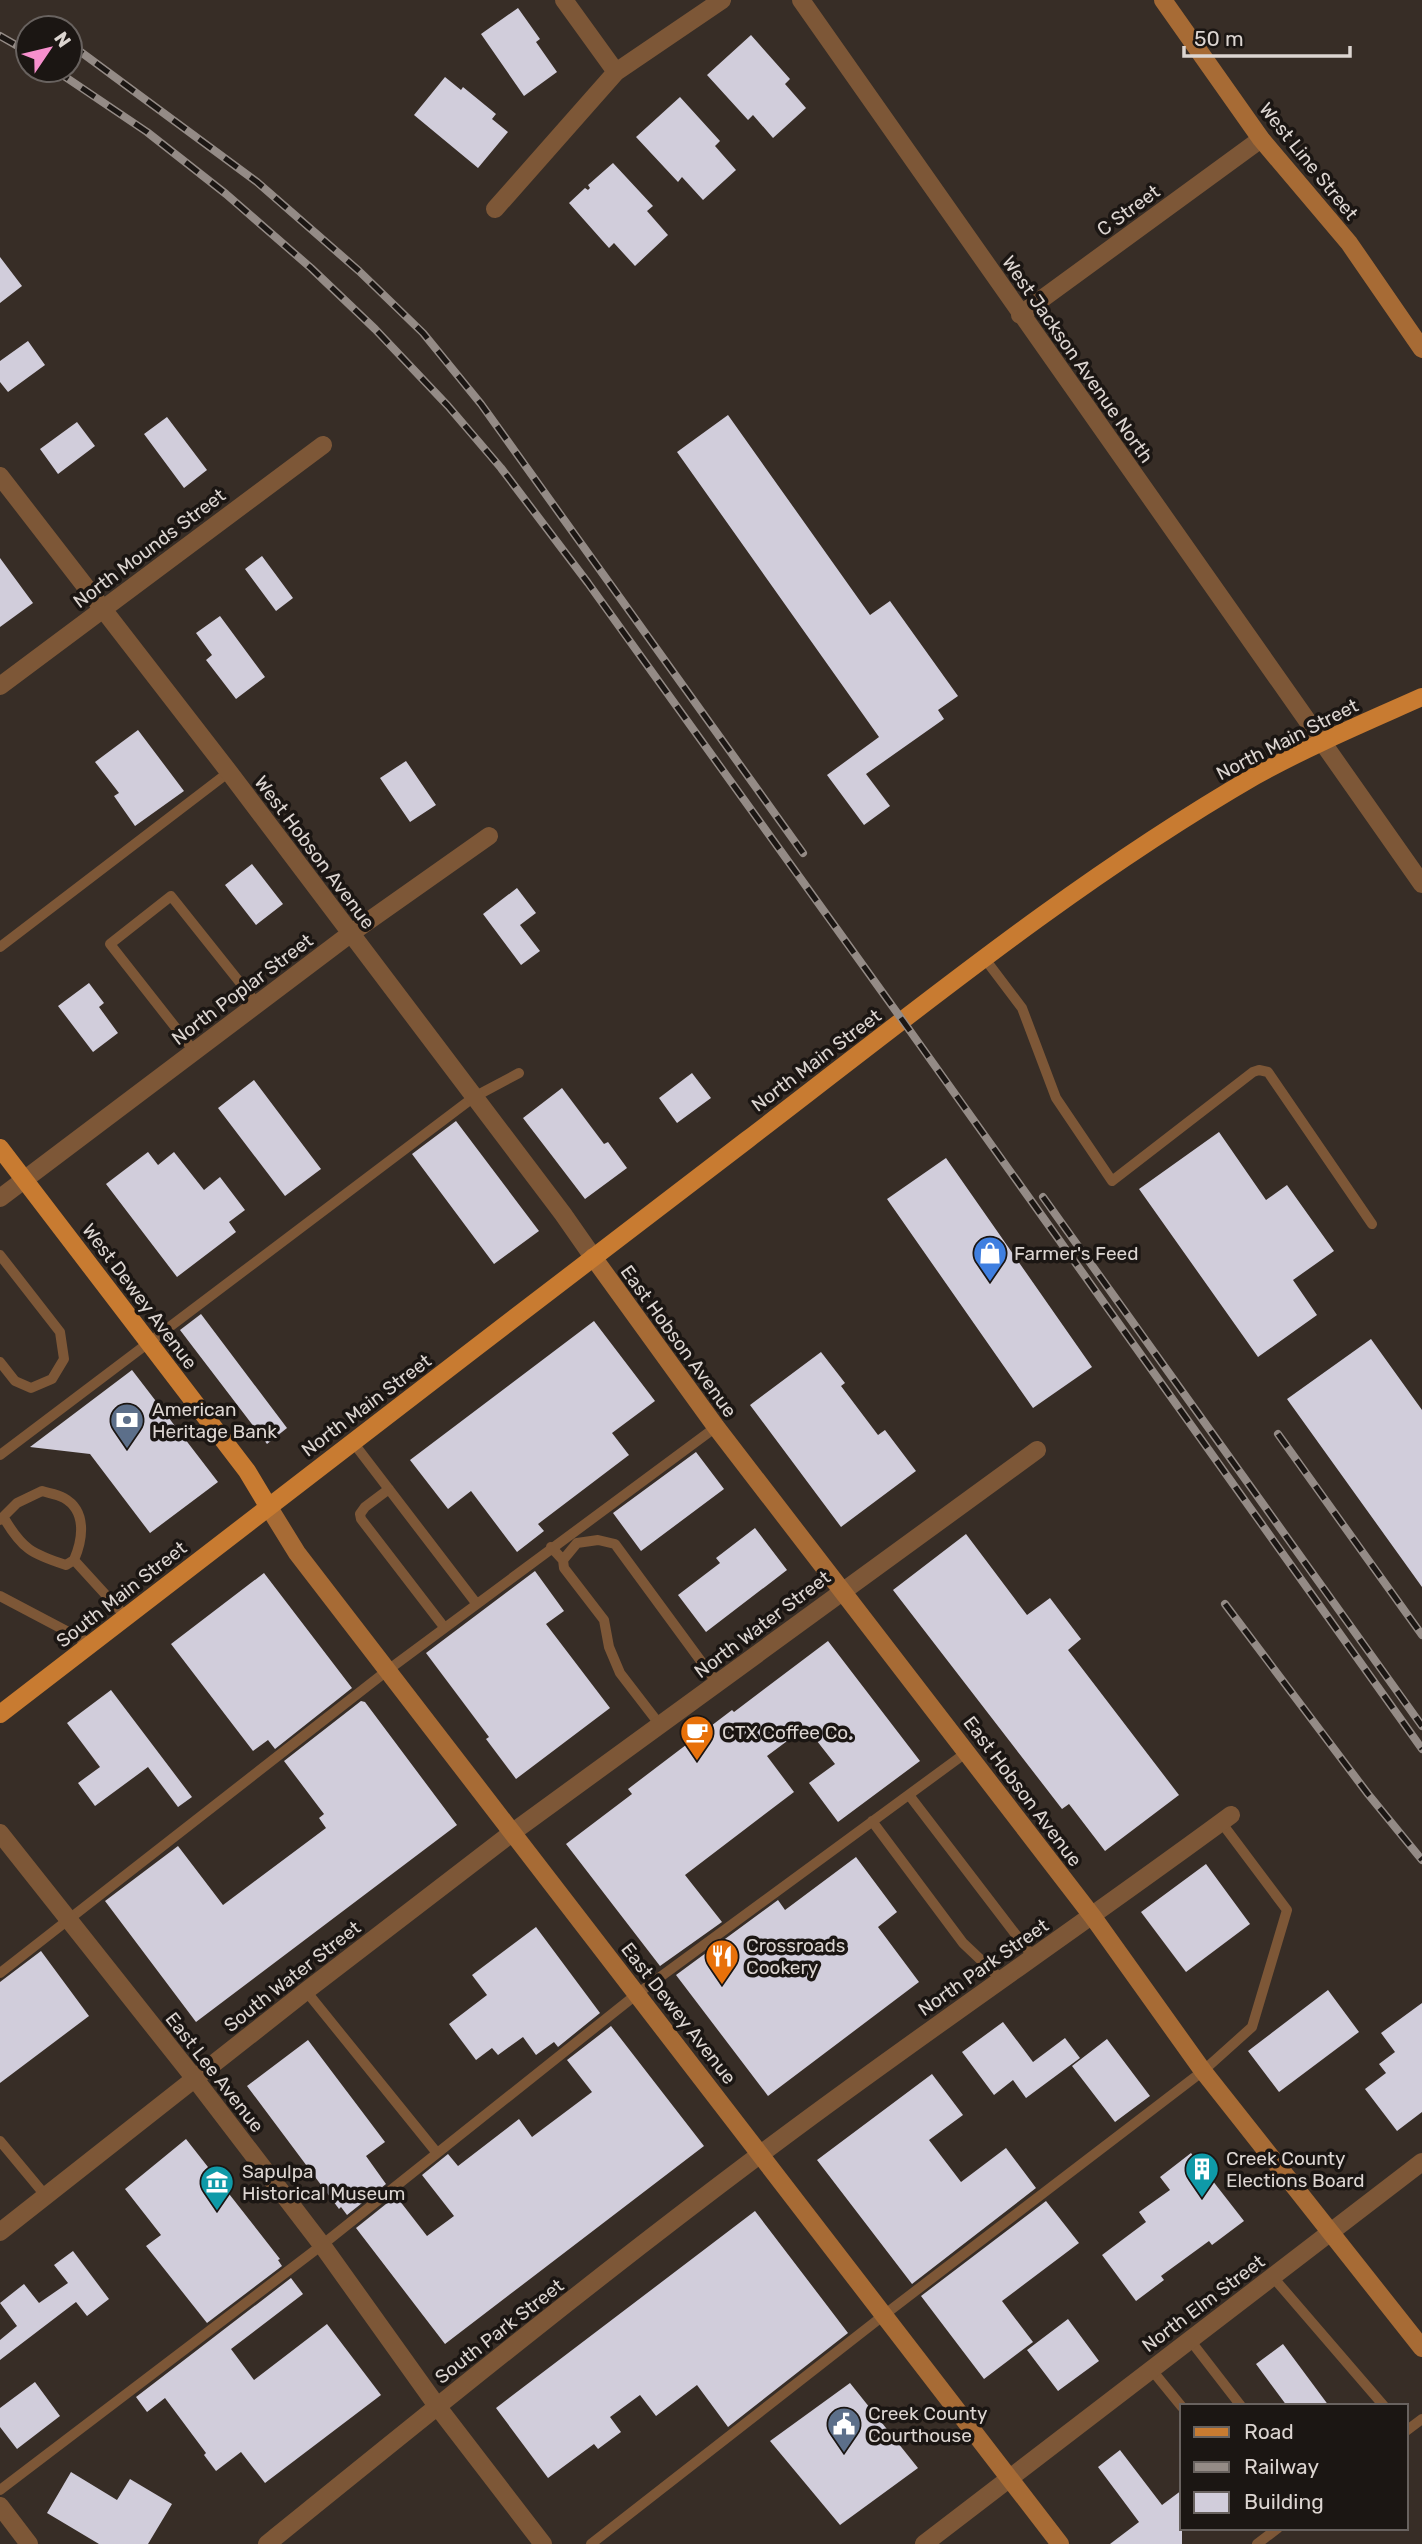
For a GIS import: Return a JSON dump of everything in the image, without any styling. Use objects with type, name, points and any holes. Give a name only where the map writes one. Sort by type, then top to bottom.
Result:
[{"type":"main road","name":"North Main Street","points":[[268,1506],[985,958],[1088,884],[1193,814],[1256,776],[1322,741],[1422,697]]},
{"type":"main road","name":"West Dewey Avenue","points":[[0,1147],[247,1471],[268,1506]]},
{"type":"main road","name":"South Main Street","points":[[0,1714],[268,1506]]},
{"type":"street","points":[[564,0],[616,72]]},
{"type":"street","points":[[495,209],[616,72],[722,0]]},
{"type":"street","name":"West Jackson Avenue North","points":[[801,0],[1422,884]]},
{"type":"street","name":"West Line Street","points":[[1163,0],[1261,139],[1349,243],[1422,349]]},
{"type":"street","name":"C Street","points":[[1020,315],[1261,139]]},
{"type":"street","name":"North Mounds Street","points":[[0,686],[323,445]]},
{"type":"street","name":"West Hobson Avenue","points":[[0,476],[229,772],[593,1257]]},
{"type":"street","name":"North Poplar Street","points":[[0,1198],[350,934],[489,836]]},
{"type":"street","name":"East Hobson Avenue","points":[[593,1257],[716,1427],[1093,1917],[1203,2071],[1422,2348]]},
{"type":"street","name":"North Water Street","points":[[513,1832],[1037,1450]]},
{"type":"street","name":"East Dewey Avenue","points":[[268,1506],[291,1545],[1060,2544]]},
{"type":"street","name":"North Park Street","points":[[761,2155],[1226,1819]]},
{"type":"street","name":"South Water Street","points":[[0,2232],[513,1832]]},
{"type":"street","name":"East Lee Avenue","points":[[0,1833],[195,2079],[322,2245],[437,2406],[543,2544]]},
{"type":"street","name":"South Park Street","points":[[267,2544],[437,2406],[761,2155]]},
{"type":"street","name":"North Elm Street","points":[[924,2544],[1422,2162]]},
{"type":"street","points":[[0,2506],[29,2544]]},
{"type":"lane","points":[[0,947],[229,772]]},
{"type":"lane","points":[[194,1051],[110,944],[171,896],[257,1004]]},
{"type":"lane","points":[[985,958],[1022,1008],[1056,1098],[1112,1181],[1252,1072],[1259,1070],[1268,1072],[1372,1224]]},
{"type":"lane","points":[[0,1455],[474,1097],[519,1073]]},
{"type":"lane","points":[[0,1255],[60,1332],[64,1359],[52,1379],[31,1388],[15,1381],[0,1362]]},
{"type":"lane","points":[[0,1973],[444,1627],[716,1427]]},
{"type":"lane","points":[[352,1441],[476,1603]]},
{"type":"lane","points":[[389,1489],[365,1507],[360,1514],[361,1519],[444,1627]]},
{"type":"lane","points":[[42,1491],[65,1498],[79,1513],[82,1528],[80,1546],[74,1560],[66,1565],[40,1557],[18,1542],[2,1519],[17,1503],[42,1491]]},
{"type":"lane","points":[[563,1560],[577,1543],[598,1540],[615,1545],[717,1683]]},
{"type":"lane","points":[[551,1547],[563,1560],[564,1569],[604,1619],[609,1647],[620,1673],[660,1725]]},
{"type":"lane","points":[[74,1560],[126,1617]]},
{"type":"lane","points":[[0,1596],[91,1644]]},
{"type":"lane","points":[[0,2490],[322,2245],[637,1994],[967,1752]]},
{"type":"lane","points":[[909,1794],[1033,1957]]},
{"type":"lane","points":[[591,2544],[1203,2071],[1252,2027],[1287,1910],[1226,1819]]},
{"type":"lane","points":[[872,1821],[963,1943],[1001,1979]]},
{"type":"lane","points":[[306,1991],[437,2153]]},
{"type":"lane","points":[[0,2141],[45,2195]]},
{"type":"lane","points":[[1272,2276],[1382,2404]]},
{"type":"lane","points":[[1190,2340],[1239,2404]]},
{"type":"lane","points":[[1152,2369],[1180,2404]]},
{"type":"lane","points":[[1257,2544],[1275,2530]]},
{"type":"building","points":[[518,8],[540,39],[536,42],[557,72],[524,96],[481,34]]},
{"type":"building","points":[[751,35],[790,79],[785,84],[806,108],[773,138],[753,115],[748,120],[707,75]]},
{"type":"building","points":[[445,77],[461,90],[463,87],[496,114],[492,119],[508,132],[478,168],[414,115]]},
{"type":"building","points":[[680,97],[720,141],[715,146],[736,170],[703,200],[682,177],[678,182],[636,137]]},
{"type":"building","points":[[613,163],[653,206],[647,211],[668,235],[635,266],[614,243],[609,248],[569,203],[585,188],[588,190],[588,185]]},
{"type":"building","points":[[0,257],[22,286],[0,303]]},
{"type":"building","points":[[28,341],[45,365],[8,392],[0,382],[0,361]]},
{"type":"building","points":[[728,415],[870,615],[890,601],[958,696],[938,710],[944,719],[866,774],[890,806],[864,825],[827,775],[879,737],[677,452]]},
{"type":"building","points":[[167,417],[207,470],[184,488],[144,434]]},
{"type":"building","points":[[77,422],[95,446],[58,474],[40,449]]},
{"type":"building","points":[[262,556],[293,598],[276,611],[245,569]]},
{"type":"building","points":[[0,558],[33,603],[0,627]]},
{"type":"building","points":[[220,616],[265,677],[236,699],[206,660],[212,655],[196,633]]},
{"type":"building","points":[[138,730],[184,791],[135,826],[114,796],[119,793],[95,762]]},
{"type":"building","points":[[406,761],[436,805],[410,822],[380,778]]},
{"type":"building","points":[[252,864],[283,904],[256,925],[225,885]]},
{"type":"building","points":[[517,888],[536,913],[520,925],[540,951],[521,965],[483,914]]},
{"type":"building","points":[[89,983],[104,1003],[99,1007],[118,1033],[93,1052],[58,1006]]},
{"type":"building","points":[[692,1073],[711,1098],[677,1123],[659,1098]]},
{"type":"building","points":[[254,1080],[321,1169],[285,1196],[218,1108]]},
{"type":"building","points":[[562,1088],[604,1144],[608,1142],[627,1168],[585,1199],[523,1118]]},
{"type":"building","points":[[456,1121],[539,1231],[494,1264],[412,1154]]},
{"type":"building","points":[[1219,1132],[1266,1200],[1287,1185],[1334,1251],[1293,1280],[1317,1315],[1258,1357],[1139,1189]]},
{"type":"building","points":[[148,1152],[158,1165],[174,1152],[204,1190],[220,1177],[245,1210],[229,1222],[236,1232],[177,1277],[106,1184]]},
{"type":"building","name":"Farmer's Feed","points":[[946,1158],[1092,1367],[1033,1408],[887,1199]]},
{"type":"building","points":[[201,1314],[287,1428],[267,1444],[180,1330]]},
{"type":"building","points":[[594,1321],[655,1401],[612,1433],[629,1455],[538,1524],[544,1531],[517,1552],[471,1491],[448,1509],[410,1460]]},
{"type":"building","points":[[1371,1339],[1422,1410],[1422,1587],[1287,1399]]},
{"type":"building","points":[[821,1352],[845,1383],[841,1386],[878,1435],[885,1430],[916,1471],[841,1527],[750,1405]]},
{"type":"building","name":"American Heritage Bank","points":[[132,1370],[218,1482],[150,1533],[90,1454],[30,1447]]},
{"type":"building","points":[[696,1452],[724,1489],[641,1551],[613,1513]]},
{"type":"building","points":[[755,1528],[787,1570],[706,1632],[678,1595],[720,1563],[716,1558]]},
{"type":"building","points":[[966,1534],[1027,1615],[1050,1598],[1081,1639],[1068,1650],[1179,1795],[1105,1851],[1069,1804],[1062,1809],[893,1590]]},
{"type":"building","points":[[535,1571],[564,1611],[546,1624],[610,1708],[516,1779],[486,1739],[489,1737],[426,1653]]},
{"type":"building","points":[[264,1573],[352,1688],[275,1749],[268,1740],[253,1751],[171,1644]]},
{"type":"building","points":[[828,1641],[920,1761],[838,1822],[809,1783],[835,1764],[806,1727],[767,1756],[794,1792],[685,1875],[722,1922],[660,1966],[566,1844],[632,1794],[628,1789]]},
{"type":"building","points":[[111,1690],[192,1797],[178,1807],[148,1767],[95,1806],[78,1783],[100,1767],[67,1723]]},
{"type":"building","points":[[361,1701],[365,1702],[457,1825],[196,2022],[105,1901],[178,1846],[223,1905],[326,1828],[319,1818],[324,1814],[284,1761]]},
{"type":"building","points":[[856,1857],[897,1912],[878,1927],[919,1982],[768,2096],[676,1975],[778,1900],[785,1910]]},
{"type":"building","points":[[1206,1864],[1250,1924],[1186,1972],[1141,1912]]},
{"type":"building","points":[[536,1927],[600,2013],[558,2047],[554,2042],[536,2055],[523,2037],[498,2055],[492,2048],[476,2060],[449,2024],[487,1995],[472,1975]]},
{"type":"building","points":[[41,1951],[89,2016],[0,2083],[0,1982]]},
{"type":"building","points":[[1328,1990],[1359,2032],[1279,2092],[1248,2051]]},
{"type":"building","points":[[1422,2003],[1422,2112],[1397,2131],[1365,2089],[1386,2073],[1379,2064],[1395,2052],[1381,2033]]},
{"type":"building","points":[[1003,2022],[1033,2062],[1065,2038],[1080,2058],[1026,2098],[1013,2080],[994,2095],[962,2052]]},
{"type":"building","points":[[611,2026],[704,2146],[445,2344],[356,2228],[396,2196],[427,2236],[454,2216],[422,2175],[448,2154],[458,2166],[519,2119],[532,2137],[592,2092],[567,2060]]},
{"type":"building","points":[[1107,2039],[1150,2096],[1115,2122],[1072,2066]]},
{"type":"building","points":[[308,2040],[385,2142],[366,2156],[386,2184],[347,2215],[341,2207],[339,2209],[247,2086]]},
{"type":"building","points":[[932,2074],[963,2115],[929,2140],[961,2182],[1006,2148],[1036,2188],[912,2284],[817,2160]]},
{"type":"building","points":[[186,2139],[280,2259],[278,2260],[282,2266],[207,2323],[146,2246],[161,2235],[125,2189]]},
{"type":"building","points":[[1191,2153],[1244,2221],[1212,2245],[1209,2241],[1161,2276],[1164,2280],[1136,2301],[1102,2255],[1146,2222],[1139,2212],[1170,2190],[1160,2177]]},
{"type":"building","points":[[1046,2201],[1079,2243],[1002,2301],[1033,2342],[984,2379],[921,2296]]},
{"type":"building","points":[[755,2211],[848,2333],[728,2427],[697,2385],[656,2416],[640,2395],[610,2417],[621,2432],[598,2449],[594,2444],[548,2478],[496,2408]]},
{"type":"building","points":[[73,2251],[109,2299],[87,2316],[76,2302],[0,2360],[0,2340],[17,2326],[0,2303],[24,2284],[39,2303],[68,2283],[54,2265]]},
{"type":"building","points":[[291,2278],[303,2294],[231,2349],[254,2380],[327,2324],[381,2395],[265,2483],[241,2452],[216,2471],[204,2455],[206,2453],[165,2398],[147,2412],[136,2397]]},
{"type":"building","points":[[1068,2319],[1099,2361],[1058,2391],[1027,2350]]},
{"type":"building","points":[[1283,2344],[1328,2404],[1286,2404],[1256,2364]]},
{"type":"building","points":[[35,2382],[60,2416],[17,2449],[0,2427],[0,2408]]},
{"type":"building","name":"Creek County Courthouse","points":[[850,2383],[918,2468],[840,2525],[770,2441]]},
{"type":"building","points":[[1120,2450],[1162,2505],[1180,2492],[1182,2544],[1110,2544],[1139,2522],[1098,2467]]},
{"type":"building","points":[[71,2472],[117,2500],[130,2479],[172,2504],[148,2544],[99,2544],[47,2513]]},
{"type":"railway","points":[[0,36],[14,44]]},
{"type":"railway","points":[[84,54],[257,182],[359,271],[423,333],[481,404],[803,853]]},
{"type":"railway","points":[[76,84],[147,132],[226,194],[311,268],[375,329],[448,406],[501,468],[588,583],[903,1021],[1422,1749]]},
{"type":"railway","points":[[1043,1197],[1422,1726]]},
{"type":"railway","points":[[1278,1434],[1422,1635]]},
{"type":"railway","points":[[1225,1604],[1368,1794],[1422,1860]]},
{"type":"place","name":"Farmer's Feed","points":[[990,1283]]},
{"type":"place","name":"American Heritage Bank","points":[[127,1450]]},
{"type":"place","name":"CTX Coffee Co.","points":[[697,1762]]},
{"type":"place","name":"Crossroads Cookery","points":[[722,1986]]},
{"type":"place","name":"Creek County Elections Board","points":[[1202,2199]]},
{"type":"place","name":"Sapulpa Historical Museum","points":[[217,2212]]},
{"type":"place","name":"Creek County Courthouse","points":[[844,2454]]}]
